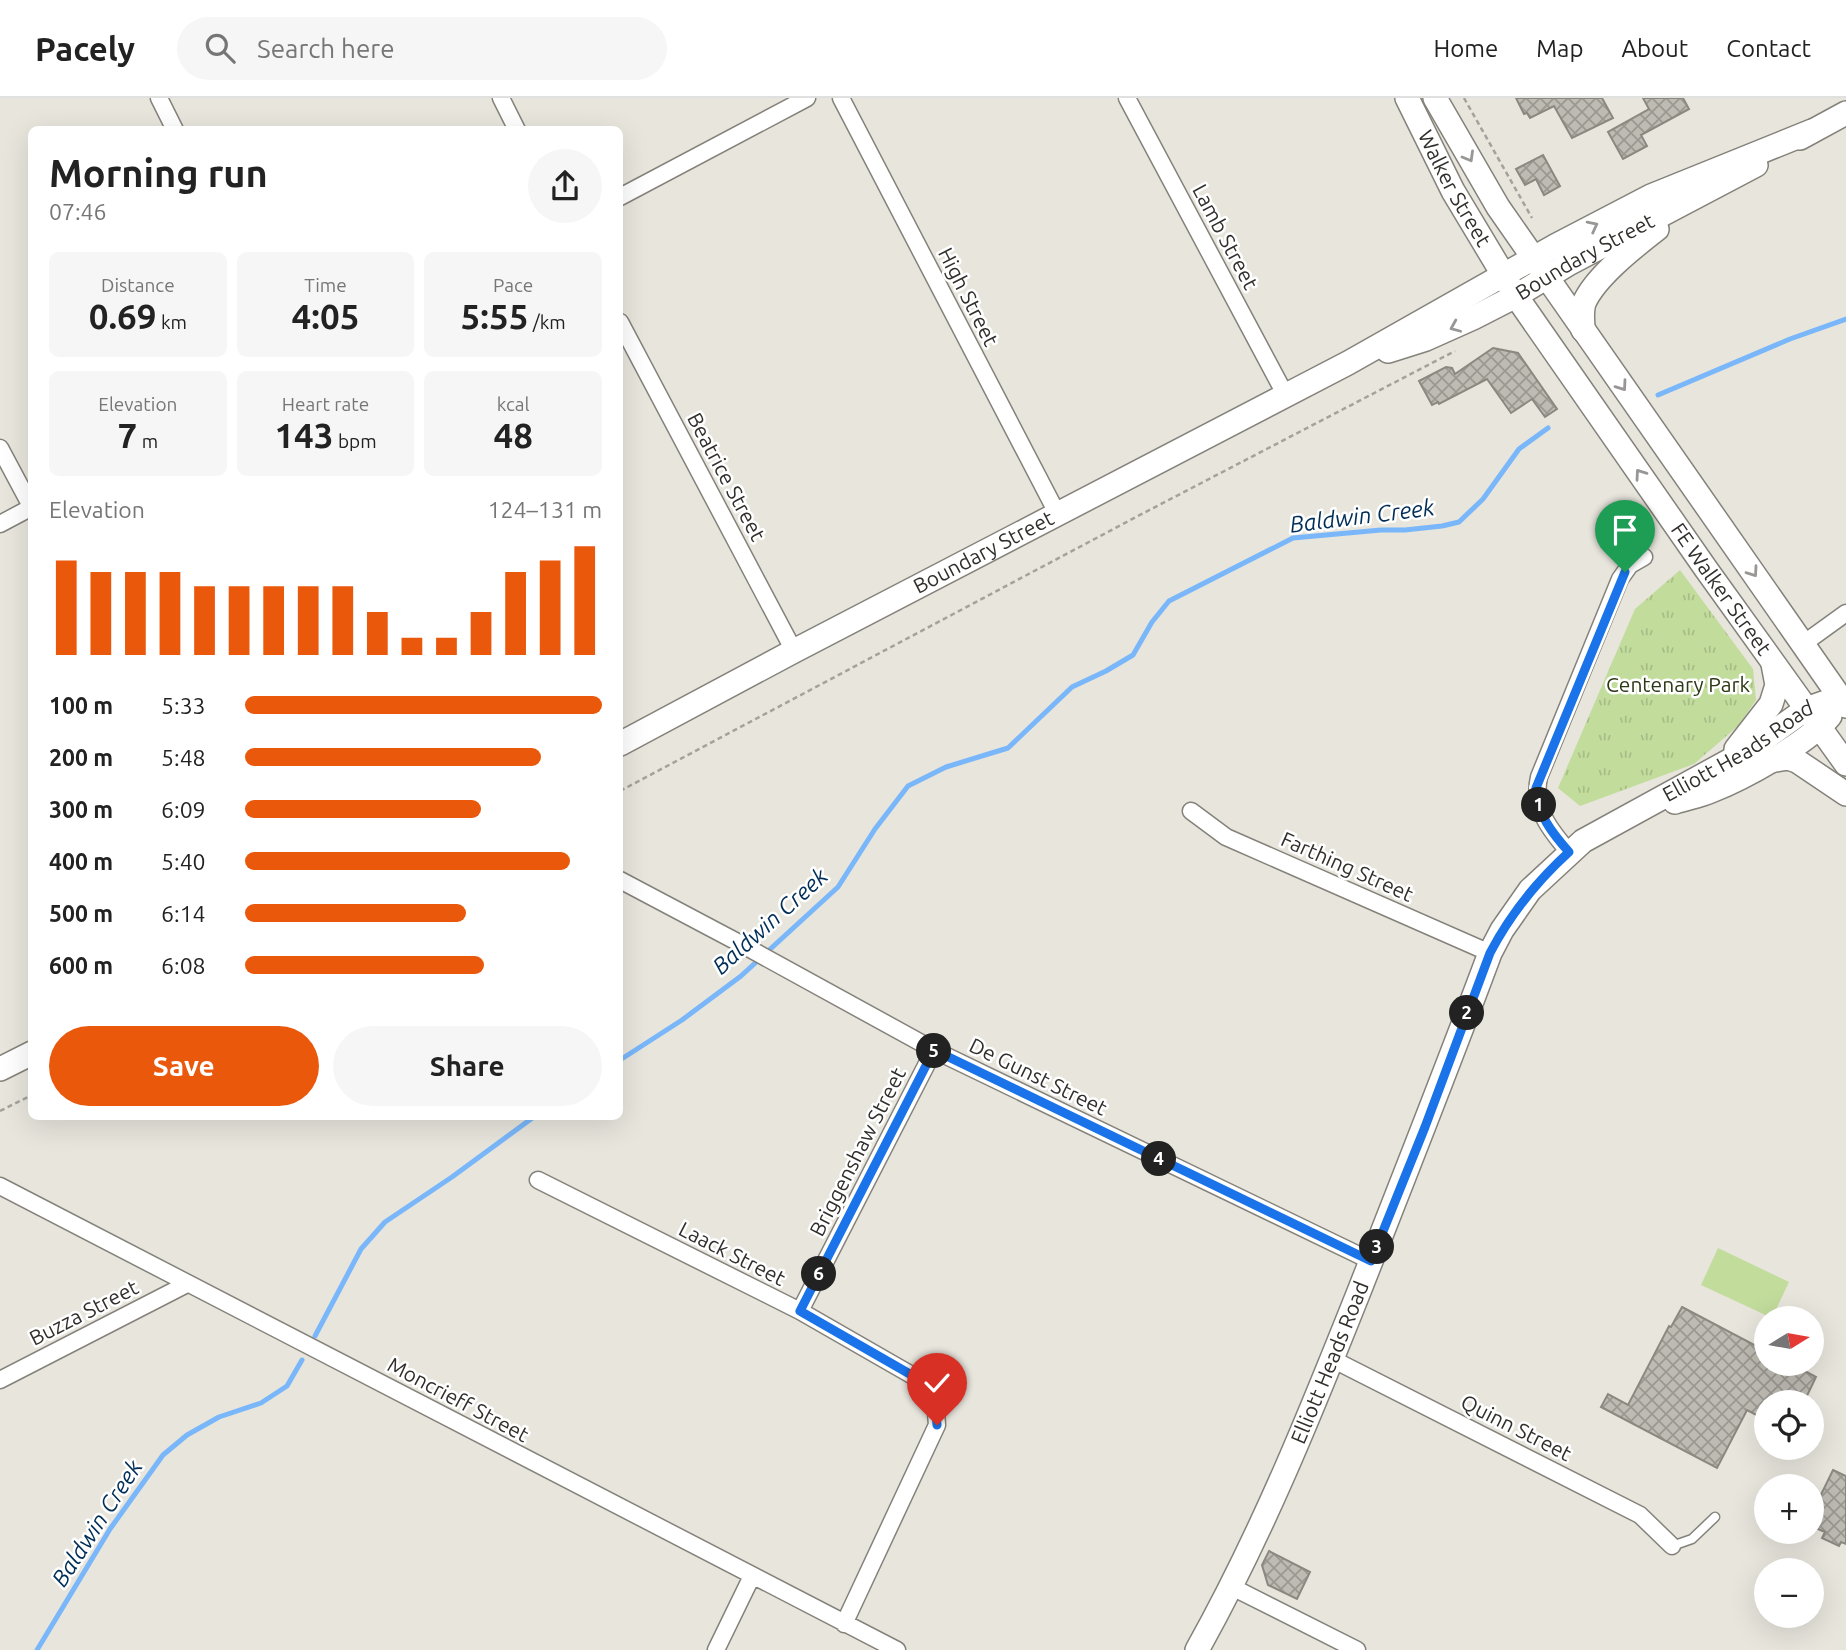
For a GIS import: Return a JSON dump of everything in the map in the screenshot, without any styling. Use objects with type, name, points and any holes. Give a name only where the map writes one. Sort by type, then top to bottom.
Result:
[{"type":"street","points":[[159,98],[173,126]]},
{"type":"street","points":[[501,98],[515,126]]},
{"type":"street","points":[[623,195],[807,98]]},
{"type":"street","name":"High Street","points":[[841,98],[1058,516]]},
{"type":"street","name":"Lamb Street","points":[[1127,98],[1286,396]]},
{"type":"street","name":"Walker Street","points":[[1407,98],[1453,191],[1503,275]]},
{"type":"street","name":"Walker Street","points":[[1435,98],[1492,198],[1533,258]]},
{"type":"street","name":"Boundary Street","points":[[1348,363],[1426,339],[1516,296],[1846,113]]},
{"type":"street","name":"Boundary Street","points":[[623,742],[1286,396],[1533,258],[1651,196],[1812,131]]},
{"type":"street","points":[[1583,330],[1584,304],[1599,282],[1640,242],[1702,195]]},
{"type":"street","name":"FE Walker Street","points":[[1533,258],[1843,701]]},
{"type":"street","name":"FE Walker Street","points":[[1503,275],[1846,764]]},
{"type":"street","name":"Beatrice Street","points":[[623,328],[794,651]]},
{"type":"street","points":[[0,448],[28,502]]},
{"type":"street","points":[[0,524],[28,510]]},
{"type":"street","points":[[1569,852],[1553,834],[1540,811],[1536,788],[1620,579],[1630,565],[1644,557]]},
{"type":"street","points":[[1803,644],[1846,613]]},
{"type":"street","points":[[1711,772],[1742,742],[1771,704],[1777,685],[1773,663]]},
{"type":"street","name":"Elliott Heads Road","points":[[1639,811],[1713,791],[1768,762],[1820,729],[1843,701]]},
{"type":"street","name":"Elliott Heads Road","points":[[1196,1650],[1232,1587],[1280,1487],[1425,1127],[1490,953],[1502,930],[1530,890],[1569,852],[1603,828],[1749,750],[1806,709],[1843,701]]},
{"type":"street","points":[[1768,762],[1788,758],[1797,761],[1846,794]]},
{"type":"street","name":"Farthing Street","points":[[1191,811],[1226,837],[1490,953]]},
{"type":"street","name":"De Gunst Street","points":[[623,882],[934,1050],[1371,1261]]},
{"type":"street","name":"Briggenshaw Street","points":[[800,1311],[934,1050]]},
{"type":"street","points":[[0,1069],[28,1055]]},
{"type":"street","name":"Laack Street","points":[[538,1180],[800,1311],[915,1377],[935,1400],[937,1425],[844,1624]]},
{"type":"street","name":"Moncrieff Street","points":[[0,1186],[897,1650]]},
{"type":"street","name":"Buzza Street","points":[[0,1380],[187,1284]]},
{"type":"street","name":"Quinn Street","points":[[1332,1359],[1640,1515],[1672,1546]]},
{"type":"street","points":[[716,1650],[752,1576]]},
{"type":"street","points":[[1232,1587],[1357,1650]]},
{"type":"lane","points":[[1672,1546],[1692,1539],[1715,1517]]},
{"type":"path","points":[[1465,98],[1535,224]]},
{"type":"path","points":[[623,789],[1136,516],[1455,351]]},
{"type":"path","points":[[0,1111],[28,1097]]},
{"type":"green space","name":"Centenary Park","points":[[1680,570],[1753,669],[1756,700],[1738,726],[1694,764],[1580,806],[1558,788],[1635,609]]},
{"type":"green space","points":[[1718,1248],[1789,1282],[1778,1306],[1754,1306],[1754,1310],[1701,1285]]},
{"type":"building","points":[[1516,98],[1602,98],[1613,118],[1572,138],[1554,106],[1530,118],[1527,113],[1524,114]]},
{"type":"building","points":[[1643,98],[1683,98],[1689,109],[1641,135],[1647,146],[1623,159],[1608,132],[1649,109]]},
{"type":"building","points":[[1543,155],[1560,186],[1544,195],[1536,179],[1525,185],[1516,169]]},
{"type":"building","points":[[1493,348],[1518,353],[1557,409],[1545,417],[1532,399],[1511,413],[1487,379],[1432,405],[1419,381],[1446,367],[1452,368],[1455,374]]},
{"type":"building","points":[[1682,1307],[1754,1345],[1754,1376],[1816,1377],[1810,1390],[1754,1390],[1754,1414],[1747,1410],[1717,1468],[1601,1407],[1608,1394],[1628,1405],[1669,1326],[1671,1327]]},
{"type":"building","points":[[1833,1470],[1846,1476],[1846,1544],[1841,1542],[1839,1546],[1824,1539],[1824,1488]]},
{"type":"building","points":[[1269,1551],[1310,1572],[1297,1599],[1268,1585],[1262,1565]]},
{"type":"waterway","name":"Baldwin Creek","points":[[1658,395],[1790,339],[1846,319]]},
{"type":"waterway","name":"Baldwin Creek","points":[[623,1058],[682,1020],[741,976],[838,887],[875,829],[908,786],[946,767],[1008,748],[1072,687],[1133,655],[1152,622],[1169,601],[1293,538],[1405,530],[1459,522],[1483,499],[1519,449],[1548,428]]},
{"type":"waterway","name":"Baldwin Creek","points":[[315,1336],[361,1249],[385,1222],[530,1120]]},
{"type":"waterway","name":"Baldwin Creek","points":[[37,1650],[110,1529],[163,1455],[187,1435],[219,1417],[261,1403],[287,1386],[302,1360]]},
{"type":"route","points":[[937,1425],[935,1400],[915,1377],[800,1311],[934,1050],[1371,1261],[1490,953],[1502,930],[1530,890],[1569,852],[1553,834],[1540,811],[1536,788],[1625,572]]}]
